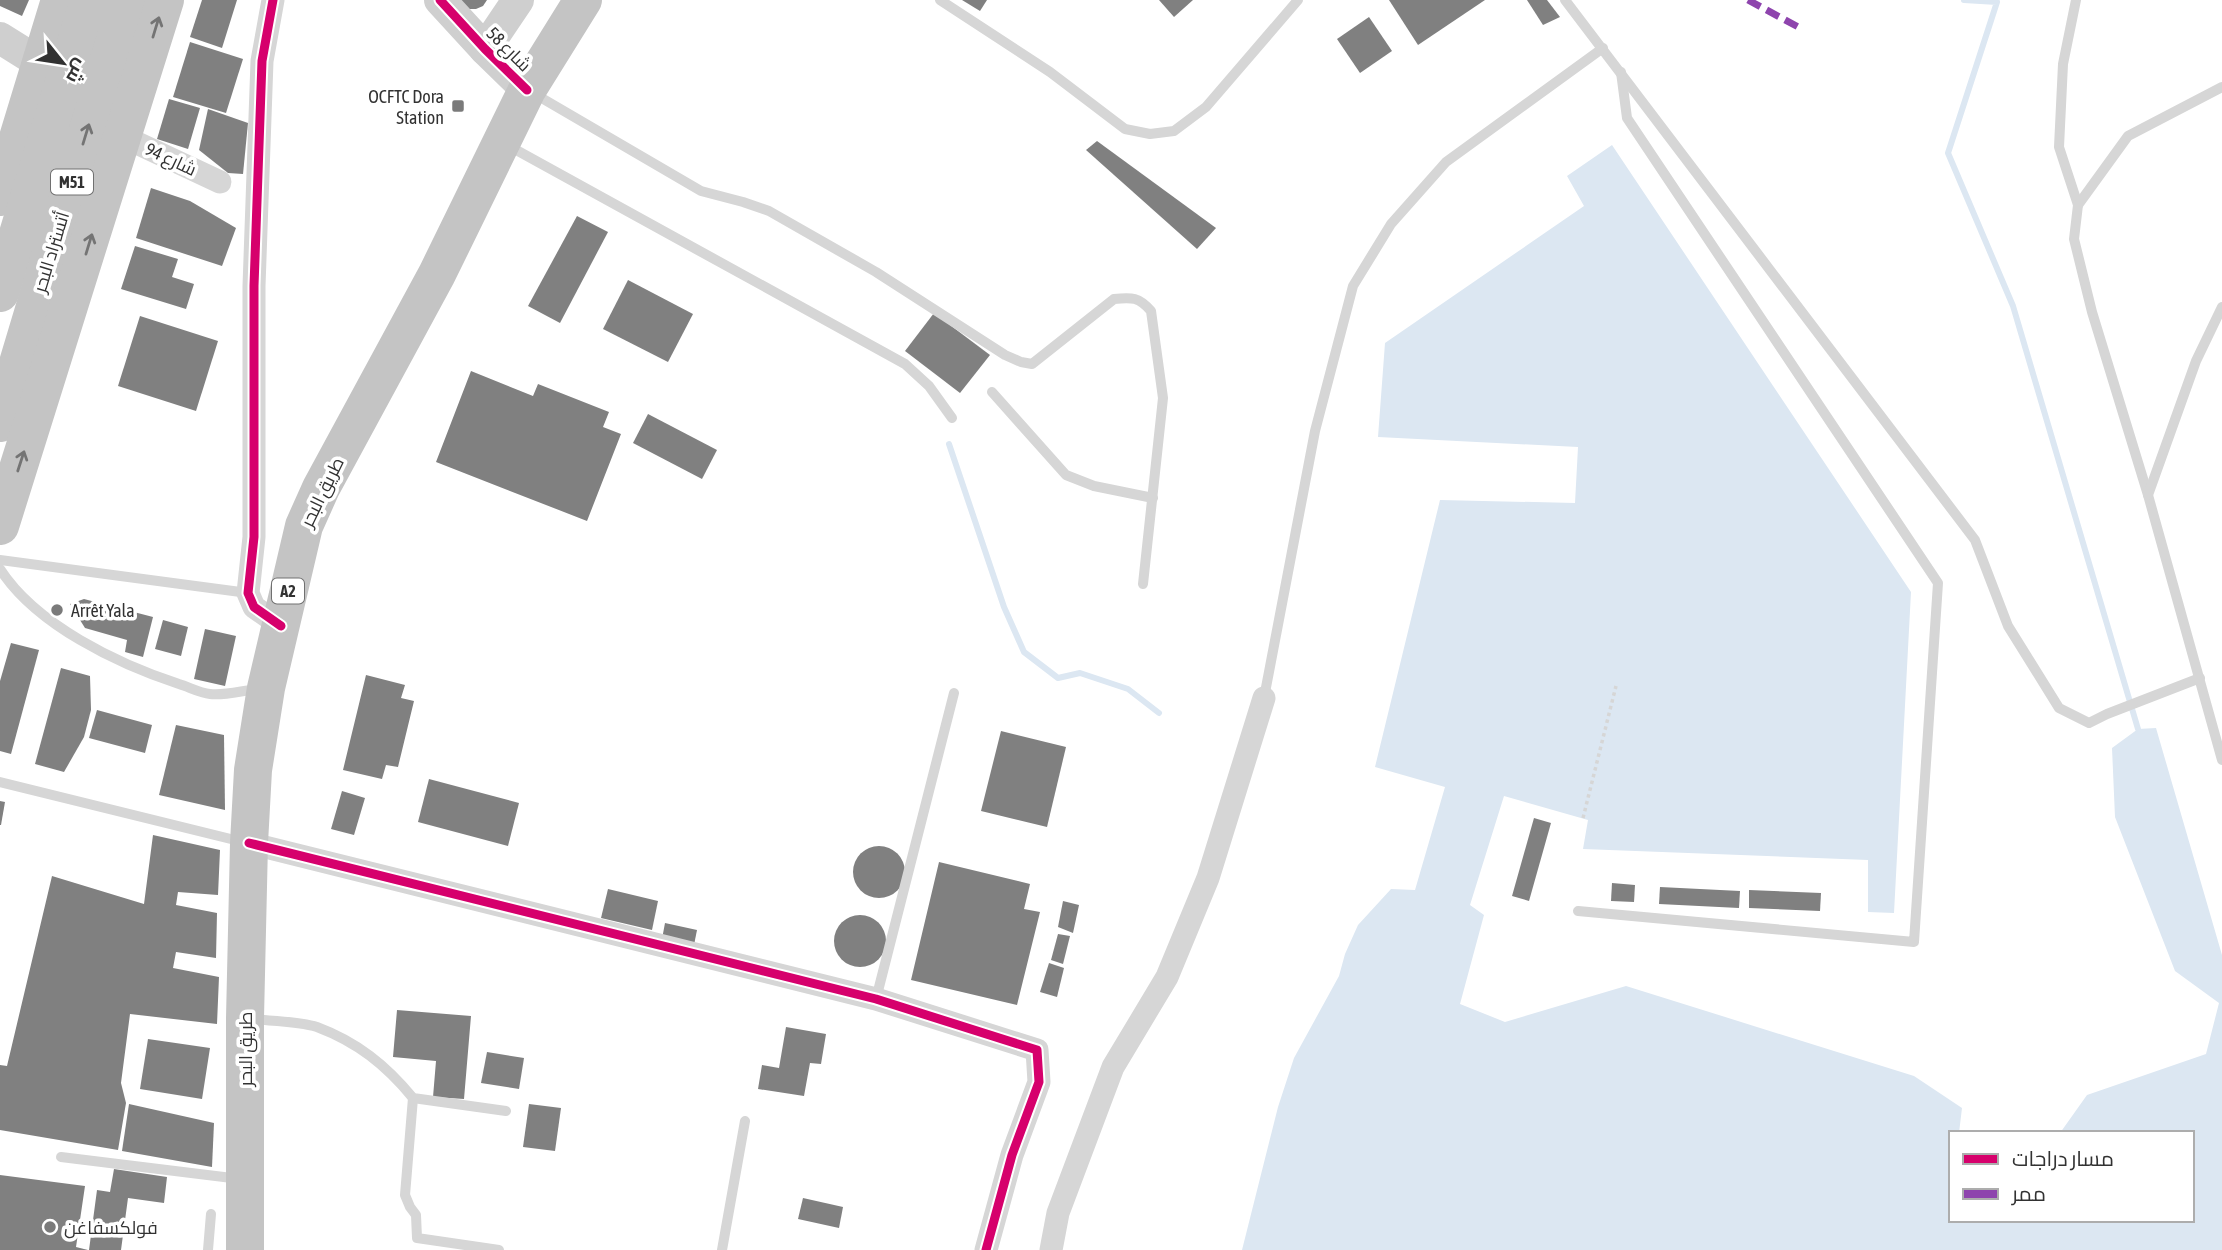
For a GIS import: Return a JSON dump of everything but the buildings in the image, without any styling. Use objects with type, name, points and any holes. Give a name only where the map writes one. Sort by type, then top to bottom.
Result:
[{"type":"highway","points":[[0,197],[60,0]]},
{"type":"highway","name":"أتستراد البحر","points":[[0,293],[89,0]]},
{"type":"highway","name":"أتستراد البحر","points":[[0,423],[127,0]]},
{"type":"highway","points":[[0,526],[165,0]]},
{"type":"highway","name":"طريق البحر","points":[[245,1250],[245,1018],[253,770],[266,688],[304,526],[321,488],[437,274],[527,90],[583,0]]},
{"type":"street","points":[[273,0],[262,61],[254,286],[254,537],[248,593],[254,607],[281,626]]},
{"type":"street","name":"شارع 58","points":[[439,0],[527,90]]},
{"type":"street","points":[[485,49],[518,0]]},
{"type":"street","points":[[0,38],[40,64]]},
{"type":"street","name":"شارع 94","points":[[122,136],[220,182]]},
{"type":"street","points":[[1051,1250],[1058,1213],[1113,1067],[1167,977],[1208,878],[1264,698]]},
{"type":"street","points":[[249,843],[876,999],[1037,1050],[1039,1082],[1012,1155],[985,1250]]},
{"type":"lane","points":[[940,0],[1050,72],[1125,130],[1150,134],[1174,131],[1206,107],[1298,0]]},
{"type":"lane","points":[[1565,0],[1975,540],[2008,626],[2059,708],[2089,723],[2200,678]]},
{"type":"lane","points":[[2076,0],[2063,64],[2059,147],[2078,205],[2074,239],[2092,312],[2148,495],[2222,760]]},
{"type":"lane","points":[[1264,698],[1315,431],[1353,286],[1391,223],[1446,162],[1603,48]]},
{"type":"lane","points":[[1578,911],[1914,942],[1938,583],[1627,118],[1621,72]]},
{"type":"lane","points":[[2078,205],[2128,136],[2222,87]]},
{"type":"lane","points":[[527,90],[701,191],[769,211],[876,271],[1021,362],[1032,363],[1114,299],[1130,298],[1143,302],[1151,311],[1163,398],[1143,584]]},
{"type":"lane","points":[[502,142],[905,364],[929,386],[952,418]]},
{"type":"lane","points":[[2148,495],[2196,361],[2222,307]]},
{"type":"lane","points":[[992,392],[1066,475],[1094,486],[1153,498]]},
{"type":"lane","points":[[0,560],[248,593]]},
{"type":"lane","points":[[0,569],[29,605],[57,626],[149,674],[211,694],[266,688]]},
{"type":"lane","points":[[876,999],[954,693]]},
{"type":"lane","points":[[0,782],[249,843]]},
{"type":"lane","points":[[245,1018],[315,1026],[376,1059],[413,1098],[506,1111]]},
{"type":"lane","points":[[413,1098],[405,1195],[416,1215],[417,1238],[499,1250]]},
{"type":"lane","points":[[722,1250],[745,1121]]},
{"type":"lane","points":[[61,1157],[246,1180]]},
{"type":"lane","points":[[208,1250],[211,1214]]},
{"type":"path","points":[[1583,818],[1616,686]]},
{"type":"shaded area","points":[[1612,145],[1911,592],[1894,913],[1868,912],[1868,860],[1583,849],[1588,820],[1504,796],[1470,905],[1484,915],[1460,1004],[1505,1022],[1626,986],[1914,1076],[1962,1108],[1959,1131],[1949,1131],[1949,1222],[2194,1222],[2194,1131],[2061,1131],[2087,1095],[2206,1054],[2219,1003],[2175,971],[2115,817],[2112,748],[2138,729],[2156,728],[2222,955],[2222,1250],[1242,1250],[1278,1107],[1294,1058],[1339,976],[1358,925],[1391,889],[1415,890],[1445,787],[1375,767],[1440,500],[1575,503],[1578,447],[1378,437],[1385,343],[1584,206],[1567,176]]},
{"type":"waterway","points":[[1964,0],[1997,2],[1948,153],[2013,306],[2138,729]]},
{"type":"waterway","points":[[949,444],[1004,607],[1024,652],[1058,678],[1080,673],[1128,689],[1159,713]]},
{"type":"marked path","points":[[1748,0],[1802,29]]},
{"type":"cycle path","points":[[273,0],[262,61],[254,286],[254,537],[248,593],[254,607],[281,626]]},
{"type":"cycle path","points":[[440,0],[527,90]]},
{"type":"cycle path","points":[[249,843],[876,999],[1037,1050],[1039,1082],[1012,1155],[986,1250]]},
{"type":"place","name":"OCFTC Dora Station","points":[[458,106]]},
{"type":"place","name":"Arrêt Yala","points":[[57,610]]},
{"type":"place","name":"فولكسفاغن","points":[[50,1227]]}]
